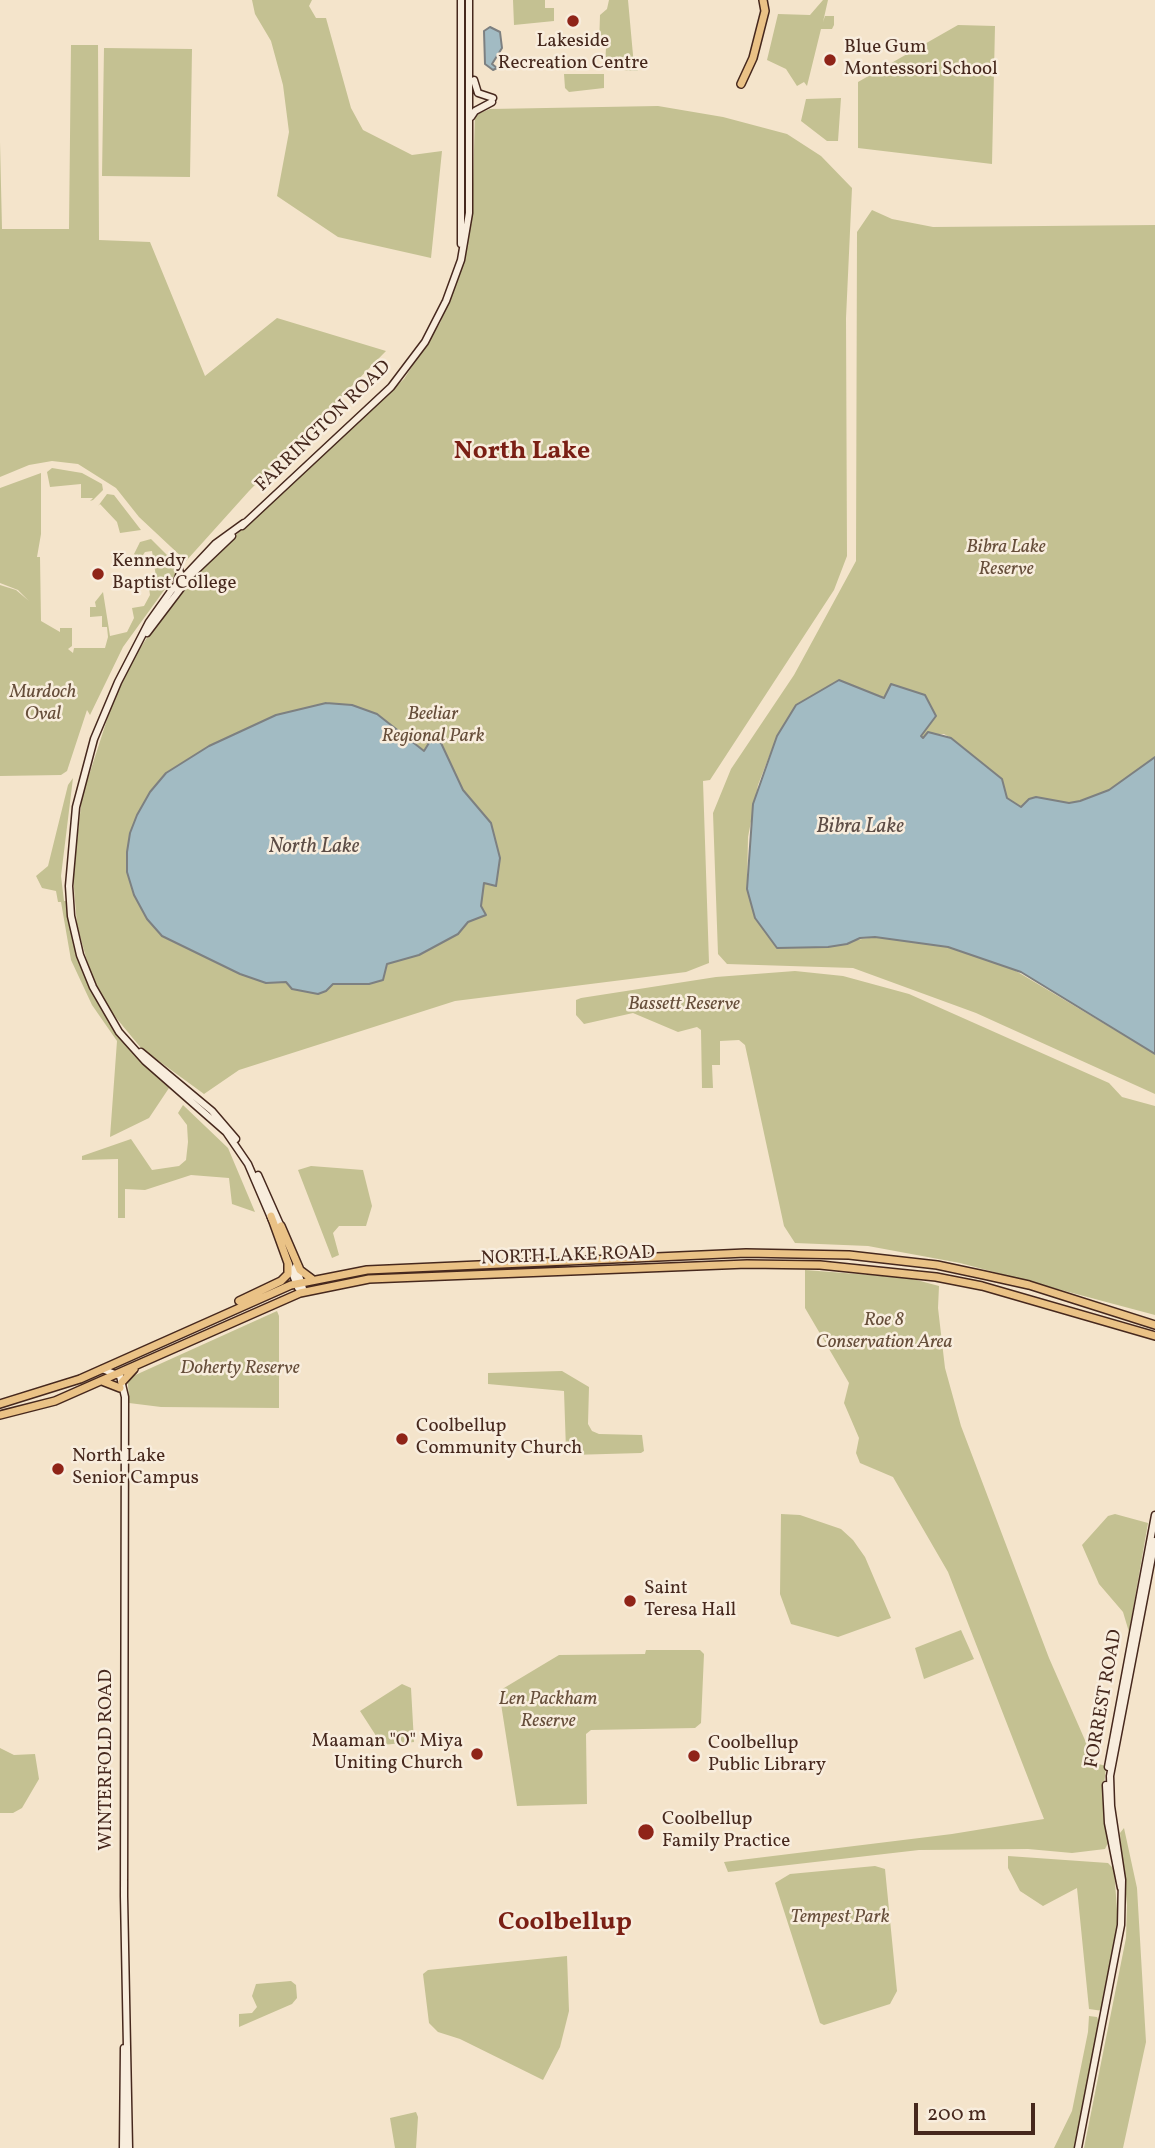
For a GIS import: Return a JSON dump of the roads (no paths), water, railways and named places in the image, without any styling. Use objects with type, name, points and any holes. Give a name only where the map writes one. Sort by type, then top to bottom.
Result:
[{"type":"main road","name":"FARRINGTON ROAD","points":[[456,273],[463,213],[461,22],[466,0]]},
{"type":"main road","name":"FARRINGTON ROAD","points":[[128,661],[175,595],[244,523],[381,399],[401,376],[433,328],[456,273],[468,226],[470,40],[466,0]]},
{"type":"main road","points":[[740,84],[754,58],[765,11],[764,0]]},
{"type":"main road","points":[[470,40],[474,86],[482,95],[492,100],[475,111],[470,120]]},
{"type":"main road","name":"FARRINGTON ROAD","points":[[244,523],[183,568],[150,620],[104,713],[87,762],[76,807],[70,865],[71,916],[80,955],[93,987],[112,1020],[145,1061],[226,1132],[248,1164],[299,1283]]},
{"type":"main road","points":[[183,568],[190,573],[221,546]]},
{"type":"main road","points":[[175,595],[185,581],[183,568]]},
{"type":"main road","points":[[150,620],[183,568]]},
{"type":"main road","name":"FARRINGTON ROAD","points":[[112,1020],[142,1053],[228,1128],[252,1163],[281,1226],[302,1293]]},
{"type":"main road","points":[[235,1307],[241,1300],[281,1281],[288,1274],[289,1266],[271,1216]]},
{"type":"main road","points":[[281,1226],[300,1270],[313,1279]]},
{"type":"main road","name":"NORTH LAKE ROAD","points":[[0,1404],[55,1388],[102,1369],[235,1307],[299,1283],[346,1272],[416,1267],[746,1253],[838,1254],[924,1263],[1029,1285],[1155,1325]]},
{"type":"main road","name":"NORTH LAKE ROAD","points":[[0,1415],[55,1401],[302,1293],[339,1283],[380,1279],[747,1264],[820,1265],[923,1275],[982,1286],[1155,1336]]},
{"type":"main road","name":"WINTERFOLD ROAD","points":[[120,1361],[117,1374],[125,1410],[124,1896],[130,2148]]},
{"type":"main road","points":[[102,1381],[121,1385],[140,1364]]},
{"type":"main road","points":[[102,1369],[117,1374]]},
{"type":"main road","name":"WINTERFOLD ROAD","points":[[121,1385],[123,2148]]},
{"type":"main road","name":"FORREST ROAD","points":[[1121,1890],[1108,1820],[1107,1775],[1155,1515]]},
{"type":"main road","name":"FORREST ROAD","points":[[1078,2148],[1118,1946],[1121,1890],[1110,1776],[1155,1541]]},
{"type":"water","points":[[490,27],[500,32],[502,48],[492,64],[497,68],[493,70],[485,64],[484,31]]},
{"type":"water","name":"Bibra Lake","points":[[839,680],[884,698],[891,684],[925,695],[936,716],[921,736],[923,738],[928,732],[951,738],[1002,779],[1007,798],[1021,807],[1029,799],[1036,797],[1069,803],[1080,801],[1109,790],[1155,757],[1155,1054],[1021,972],[948,947],[875,937],[860,938],[847,944],[828,947],[777,948],[755,918],[747,889],[753,804],[777,736],[796,705]]},
{"type":"water","name":"North Lake","points":[[326,703],[352,705],[377,714],[424,751],[432,738],[441,743],[463,790],[491,823],[500,858],[496,886],[484,883],[481,906],[486,915],[468,922],[458,934],[419,955],[387,964],[383,980],[369,984],[333,984],[318,994],[292,989],[286,982],[266,983],[240,974],[162,936],[147,919],[134,895],[127,872],[127,852],[137,815],[150,792],[166,773],[209,746],[276,715]]},
{"type":"place","name":"Lakeside Recreation Centre","points":[[573,21]]},
{"type":"place","name":"Blue Gum Montessori School","points":[[830,60]]},
{"type":"place","name":"Kennedy Baptist College","points":[[98,574]]},
{"type":"place","name":"Coolbellup Community Church","points":[[402,1439]]},
{"type":"place","name":"North Lake Senior Campus","points":[[58,1469]]},
{"type":"place","name":"Saint Teresa Hall","points":[[630,1601]]},
{"type":"place","name":"Maaman \"O\" Miya Uniting Church","points":[[477,1754]]},
{"type":"place","name":"Coolbellup Public Library","points":[[694,1756]]},
{"type":"place","name":"Coolbellup Family Practice","points":[[646,1832]]},
{"type":"district","name":"North Lake","points":[[522,453]]},
{"type":"district","name":"Coolbellup","points":[[565,1924]]},
{"type":"park label","name":"Bibra Lake Reserve","points":[[1006,560]]},
{"type":"park label","name":"Murdoch Oval","points":[[43,705]]},
{"type":"park label","name":"Beeliar Regional Park","points":[[433,727]]},
{"type":"park label","name":"Bassett Reserve","points":[[684,1006]]},
{"type":"park label","name":"Roe 8 Conservation Area","points":[[884,1333]]},
{"type":"park label","name":"Doherty Reserve","points":[[240,1370]]},
{"type":"park label","name":"Len Packham Reserve","points":[[548,1712]]},
{"type":"park label","name":"Tempest Park","points":[[840,1919]]}]
